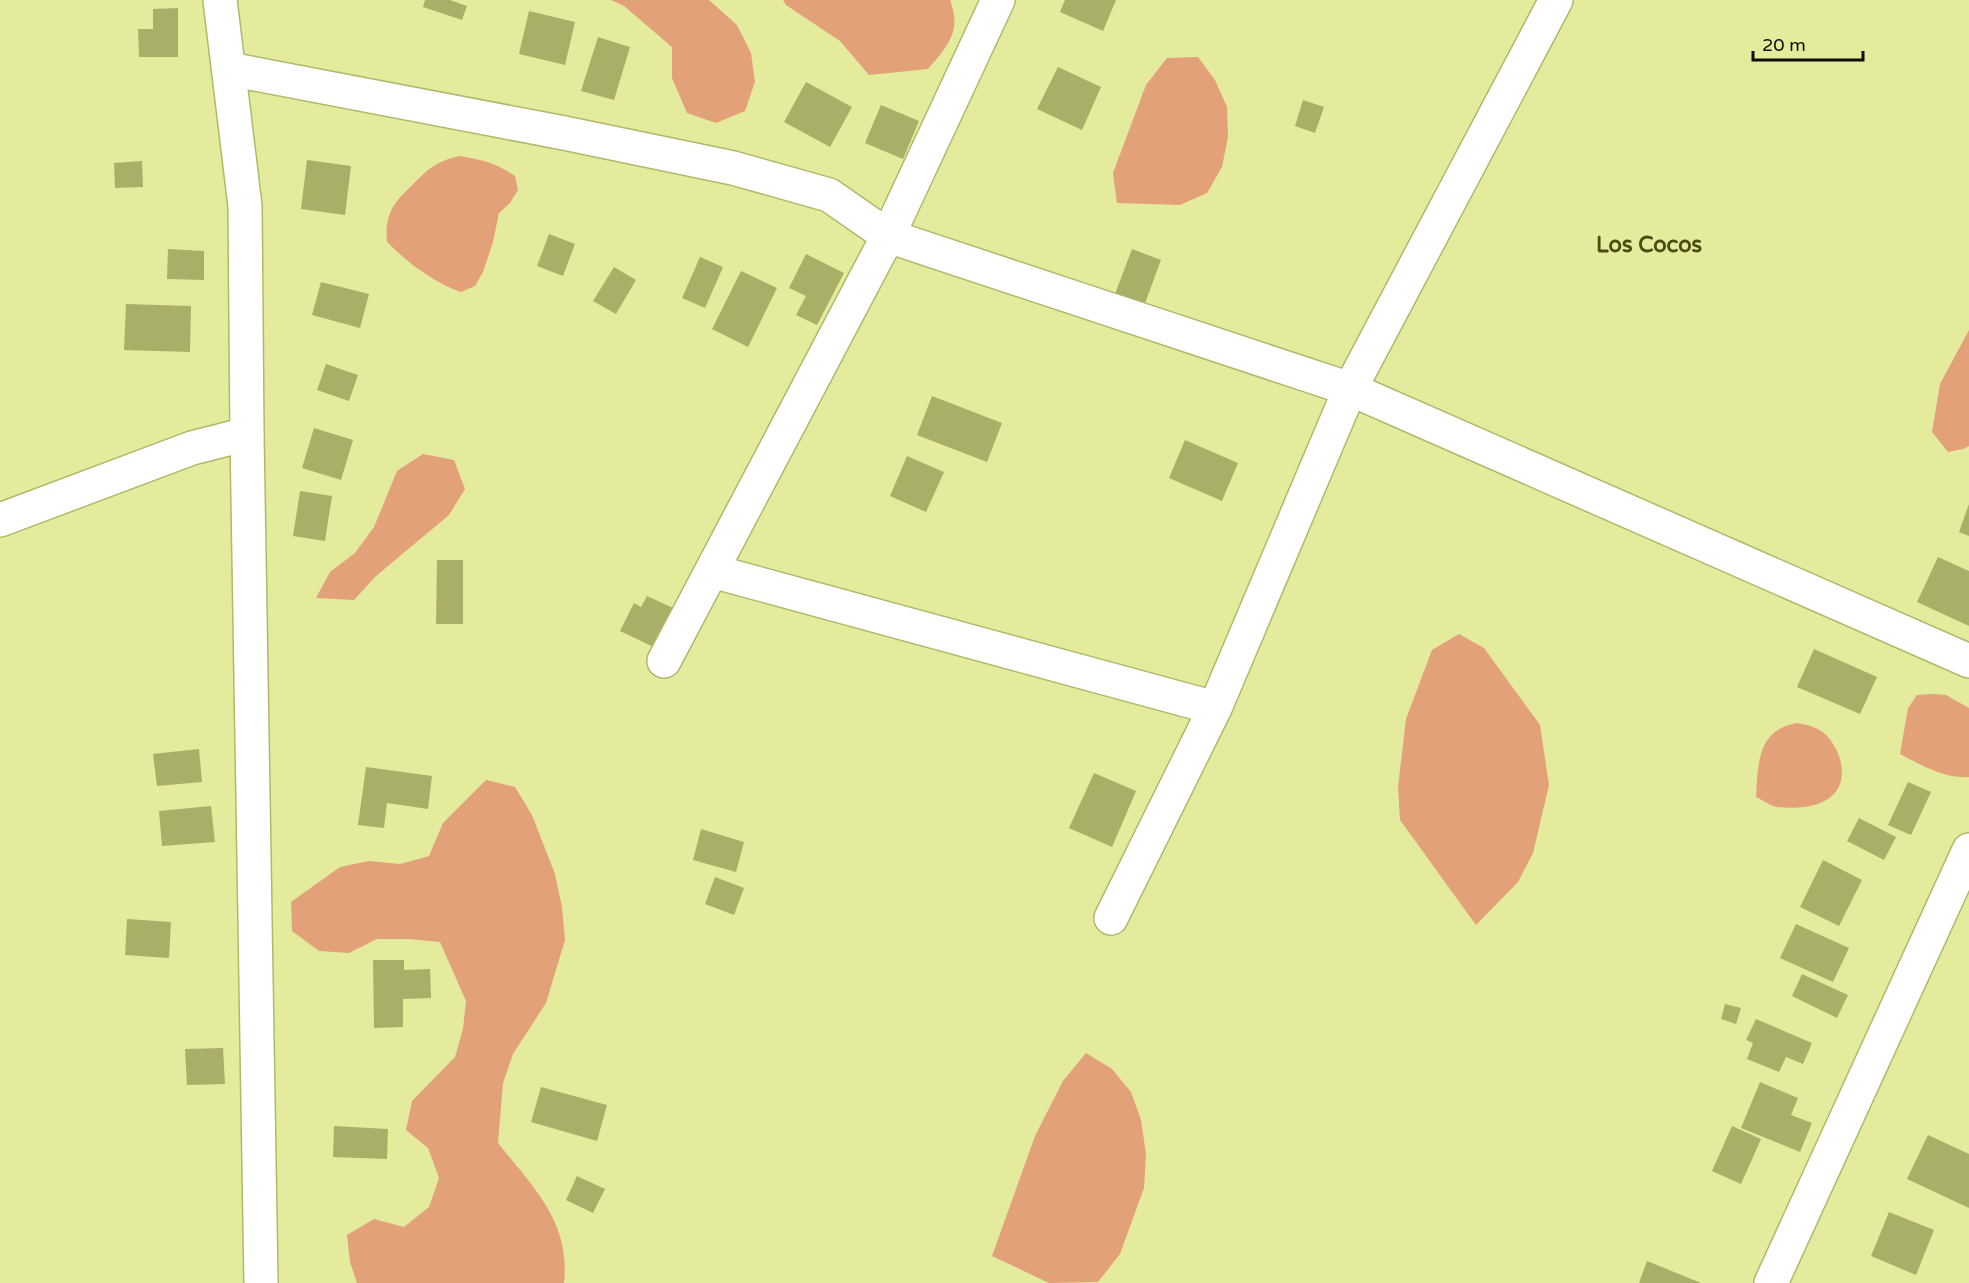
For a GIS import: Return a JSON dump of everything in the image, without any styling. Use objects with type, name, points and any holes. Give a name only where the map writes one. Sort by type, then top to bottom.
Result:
[{"type":"street","points":[[220,0],[245,206],[261,1283]]},
{"type":"street","points":[[664,661],[888,236],[998,0]]},
{"type":"street","points":[[1111,918],[1215,708],[1350,389],[1556,0]]},
{"type":"street","points":[[229,69],[733,168],[829,195],[888,236],[1350,389],[1969,662]]},
{"type":"street","points":[[0,520],[192,448],[247,434]]},
{"type":"street","points":[[712,571],[1215,708]]},
{"type":"street","points":[[1771,1283],[1969,850]]},
{"type":"shaded area","points":[[611,0],[709,0],[737,25],[751,53],[755,82],[745,111],[716,123],[687,113],[672,78],[672,47],[624,6]]},
{"type":"shaded area","points":[[783,0],[950,0],[954,29],[942,53],[928,69],[869,75],[840,41],[786,5]]},
{"type":"shaded area","points":[[1198,57],[1215,80],[1227,107],[1228,137],[1222,167],[1207,193],[1180,205],[1117,203],[1113,173],[1146,85],[1167,58]]},
{"type":"shaded area","points":[[459,156],[488,162],[508,171],[515,176],[518,190],[510,203],[499,213],[483,272],[475,286],[461,292],[431,277],[387,242],[390,212],[403,194],[431,168]]},
{"type":"shaded area","points":[[1969,330],[1969,446],[1948,452],[1932,432],[1940,384]]},
{"type":"shaded area","points":[[423,454],[454,460],[465,489],[449,515],[376,576],[354,600],[316,598],[330,572],[355,553],[374,527],[397,471]]},
{"type":"shaded area","points":[[1459,634],[1484,648],[1540,725],[1549,785],[1533,853],[1518,882],[1476,925],[1400,820],[1398,787],[1406,719],[1432,650]]},
{"type":"shaded area","points":[[1917,695],[1946,695],[1969,708],[1969,777],[1942,774],[1900,754],[1908,708]]},
{"type":"shaded area","points":[[1797,723],[1820,730],[1831,740],[1838,754],[1842,776],[1837,790],[1825,801],[1802,807],[1774,806],[1756,797],[1762,750],[1774,733]]},
{"type":"shaded area","points":[[486,780],[515,787],[532,815],[555,874],[562,907],[565,940],[546,1003],[513,1054],[503,1083],[498,1143],[536,1190],[555,1223],[565,1261],[564,1283],[357,1283],[350,1262],[347,1235],[374,1219],[404,1227],[429,1207],[439,1178],[428,1148],[406,1130],[412,1101],[455,1057],[463,1029],[466,1001],[440,942],[377,939],[349,953],[319,951],[292,931],[291,902],[340,867],[369,861],[400,864],[429,856],[443,823]]},
{"type":"shaded area","points":[[1086,1053],[1112,1069],[1131,1092],[1141,1120],[1146,1154],[1144,1188],[1120,1254],[1098,1282],[1049,1283],[992,1256],[1035,1136],[1063,1081]]},
{"type":"building","points":[[425,0],[450,0],[467,6],[462,20],[423,7]]},
{"type":"building","points":[[1065,0],[1116,0],[1103,31],[1060,12]]},
{"type":"building","points":[[178,8],[178,57],[139,57],[138,29],[153,29],[153,9]]},
{"type":"building","points":[[529,11],[575,22],[565,65],[519,54]]},
{"type":"building","points":[[598,37],[630,47],[614,100],[581,91]]},
{"type":"building","points":[[1058,67],[1101,87],[1082,130],[1037,109]]},
{"type":"building","points":[[806,82],[852,107],[830,147],[784,122]]},
{"type":"building","points":[[1303,100],[1324,107],[1315,133],[1295,126]]},
{"type":"building","points":[[881,105],[919,121],[903,159],[865,143]]},
{"type":"building","points":[[307,160],[351,166],[345,215],[301,209]]},
{"type":"building","points":[[142,161],[143,187],[115,188],[114,163]]},
{"type":"building","points":[[549,234],[575,244],[563,276],[537,266]]},
{"type":"building","points":[[168,249],[204,251],[204,280],[167,279]]},
{"type":"building","points":[[1132,249],[1161,260],[1144,306],[1115,294]]},
{"type":"building","points":[[806,254],[844,273],[817,325],[796,315],[806,296],[789,288]]},
{"type":"building","points":[[700,257],[723,267],[705,308],[682,298]]},
{"type":"building","points":[[614,267],[636,280],[616,314],[593,301]]},
{"type":"building","points":[[741,271],[777,288],[748,347],[712,329]]},
{"type":"building","points":[[321,282],[369,294],[360,328],[312,315]]},
{"type":"building","points":[[126,304],[191,306],[190,352],[124,350]]},
{"type":"building","points":[[326,364],[358,375],[349,401],[317,390]]},
{"type":"building","points":[[932,396],[1002,423],[987,462],[917,435]]},
{"type":"building","points":[[314,428],[353,440],[341,480],[302,468]]},
{"type":"building","points":[[1185,440],[1238,463],[1222,501],[1169,478]]},
{"type":"building","points":[[907,456],[944,472],[926,512],[890,496]]},
{"type":"building","points":[[300,491],[332,496],[325,541],[293,536]]},
{"type":"building","points":[[1969,504],[1969,536],[1959,532]]},
{"type":"building","points":[[1938,557],[1969,571],[1969,626],[1917,602]]},
{"type":"building","points":[[437,560],[463,560],[463,624],[436,624]]},
{"type":"building","points":[[647,596],[673,608],[667,620],[673,623],[660,650],[620,631],[634,603],[641,607]]},
{"type":"building","points":[[1814,649],[1877,677],[1860,714],[1797,687]]},
{"type":"building","points":[[199,749],[202,782],[157,786],[153,754]]},
{"type":"building","points":[[366,767],[432,776],[428,809],[387,803],[384,828],[358,825]]},
{"type":"building","points":[[1094,773],[1136,791],[1112,847],[1069,828]]},
{"type":"building","points":[[1908,782],[1931,792],[1911,835],[1888,825]]},
{"type":"building","points":[[211,806],[215,842],[162,846],[159,811]]},
{"type":"building","points":[[1859,818],[1896,837],[1884,860],[1847,841]]},
{"type":"building","points":[[701,829],[744,842],[736,872],[693,860]]},
{"type":"building","points":[[1823,860],[1862,880],[1839,926],[1800,907]]},
{"type":"building","points":[[715,877],[744,888],[734,915],[705,904]]},
{"type":"building","points":[[127,919],[171,922],[169,958],[125,955]]},
{"type":"building","points":[[1796,924],[1849,948],[1833,982],[1780,958]]},
{"type":"building","points":[[373,960],[404,960],[404,970],[430,969],[431,998],[403,999],[403,1027],[374,1028]]},
{"type":"building","points":[[1802,974],[1848,995],[1837,1018],[1792,996]]},
{"type":"building","points":[[1725,1004],[1741,1008],[1736,1024],[1721,1019]]},
{"type":"building","points":[[1756,1019],[1812,1043],[1803,1064],[1786,1057],[1779,1072],[1747,1059],[1753,1043],[1746,1040]]},
{"type":"building","points":[[223,1048],[225,1084],[187,1085],[185,1049]]},
{"type":"building","points":[[1760,1082],[1798,1098],[1791,1115],[1812,1123],[1800,1152],[1741,1128]]},
{"type":"building","points":[[541,1087],[607,1105],[597,1141],[531,1122]]},
{"type":"building","points":[[334,1126],[388,1129],[387,1159],[333,1157]]},
{"type":"building","points":[[1732,1126],[1761,1139],[1741,1184],[1712,1171]]},
{"type":"building","points":[[1928,1135],[1969,1154],[1969,1208],[1907,1179]]},
{"type":"building","points":[[577,1176],[605,1189],[593,1213],[566,1200]]},
{"type":"building","points":[[1889,1212],[1934,1230],[1916,1275],[1871,1256]]},
{"type":"building","points":[[1647,1261],[1701,1283],[1639,1283]]},
{"type":"district","name":"Los Cocos","points":[[1649,244]]}]
